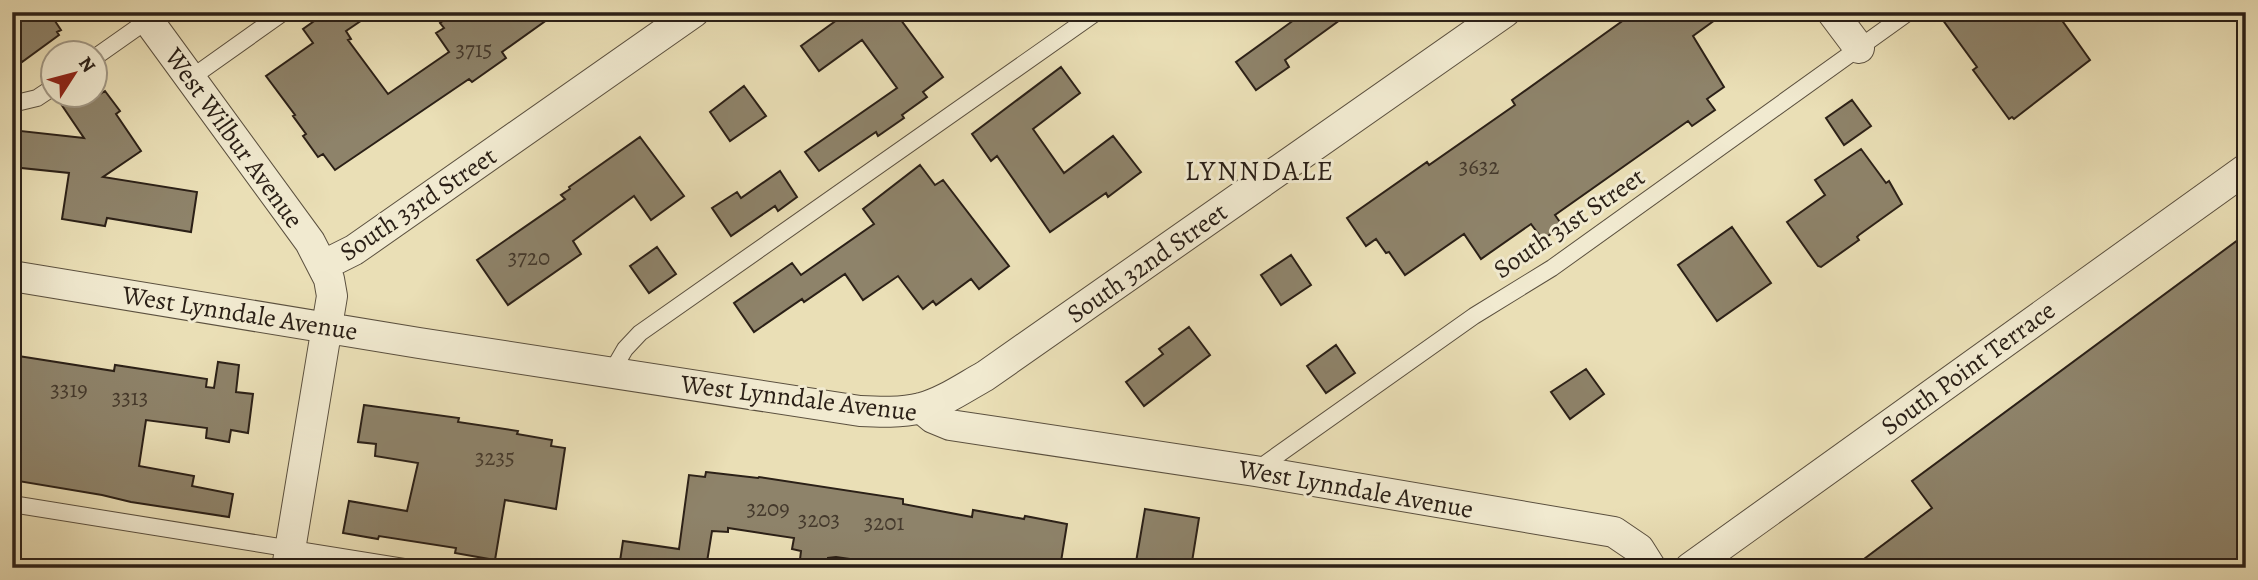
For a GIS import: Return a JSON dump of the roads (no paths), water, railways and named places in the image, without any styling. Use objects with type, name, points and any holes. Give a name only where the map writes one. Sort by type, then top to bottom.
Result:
[{"type":"street","name":"South 33rd Street","points":[[289,558],[332,296],[330,279],[324,265],[355,250],[694,12]]},
{"type":"street","name":"South 32nd Street","points":[[921,408],[985,376],[1505,12]]},
{"type":"street","points":[[1832,12],[1859,48]]},
{"type":"street","name":"West Wilbur Avenue","points":[[145,16],[324,265]]},
{"type":"street","name":"South Point Terrace","points":[[1689,568],[2246,169]]},
{"type":"street","name":"West Lynndale Avenue","points":[[12,276],[860,411],[921,408],[933,418],[950,425],[1255,471],[1614,532],[1639,549],[1651,568]]},
{"type":"lane","points":[[191,78],[284,12]]},
{"type":"lane","points":[[611,373],[625,349],[640,333],[1097,12]]},
{"type":"lane","name":"South 31st Street","points":[[1255,471],[1474,316],[1552,268],[1909,12]]},
{"type":"lane","points":[[108,46],[145,16]]},
{"type":"lane","points":[[12,104],[38,97]]},
{"type":"lane","points":[[12,504],[289,558],[410,568]]},
{"type":"district","name":"LYNNDALE","points":[[1260,171]]}]
